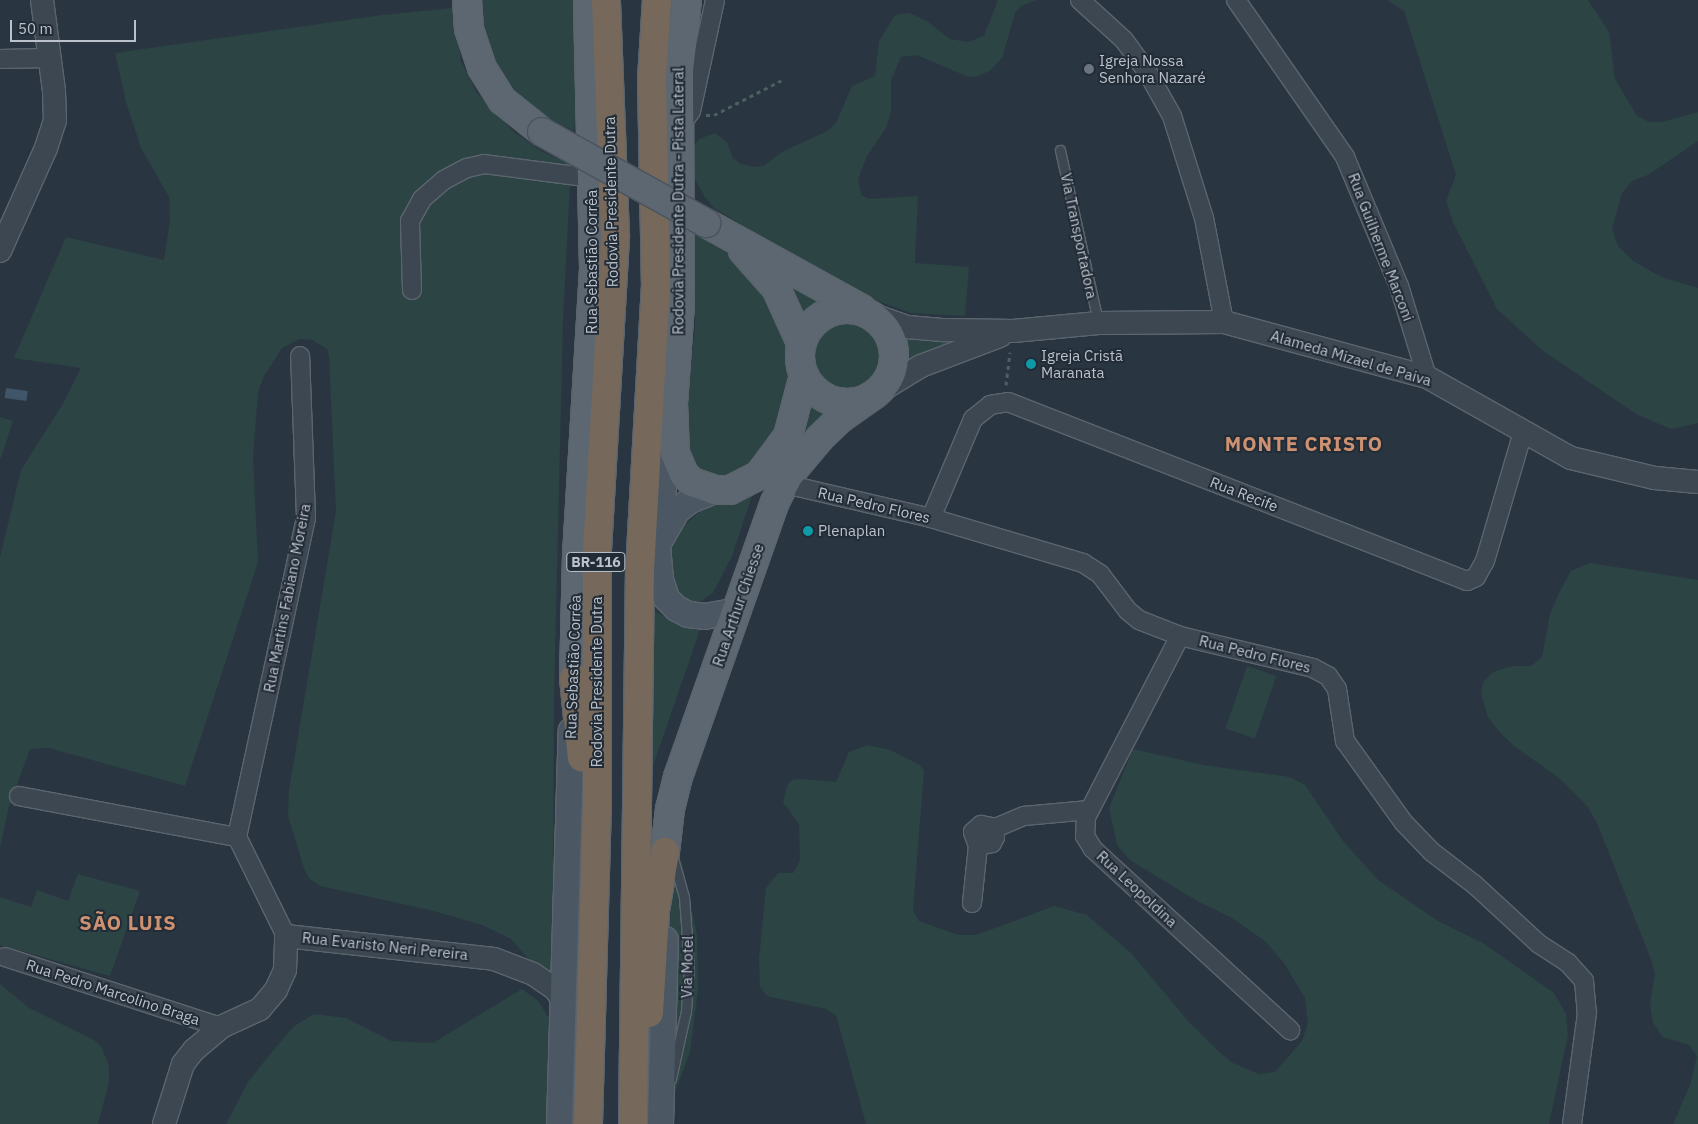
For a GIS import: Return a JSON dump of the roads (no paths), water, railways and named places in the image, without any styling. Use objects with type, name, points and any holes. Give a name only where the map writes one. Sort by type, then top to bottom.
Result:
[{"type":"highway","name":"Rodovia Presidente Dutra","points":[[588,1124],[591,966],[597,810],[597,550],[615,236],[606,0]]},
{"type":"highway","name":"BR-116","points":[[633,1124],[640,570],[656,288],[652,79],[657,0]]},
{"type":"highway","points":[[574,678],[588,824],[586,926],[591,966]]},
{"type":"highway","points":[[640,1124],[640,1086],[653,975],[655,911],[665,852]]},
{"type":"main road","points":[[467,0],[469,29],[482,68],[502,100],[542,132],[868,313],[886,328],[894,349],[891,373],[875,394],[852,403],[835,402],[813,389],[804,375]]},
{"type":"main road","name":"Rua Sebastião Corrêa","points":[[559,1124],[574,678],[576,554],[594,268],[588,0]]},
{"type":"main road","name":"Rodovia Presidente Dutra - Pista Lateral","points":[[687,0],[679,70],[680,304],[673,403],[679,466],[692,482],[715,490]]},
{"type":"main road","points":[[656,545],[677,510],[690,500],[715,490],[743,485],[769,466],[788,436],[804,375],[801,342],[787,307],[769,278],[714,227]]},
{"type":"main road","points":[[801,342],[808,329],[825,314],[846,308],[868,313]]},
{"type":"main road","name":"Rua Arthur Chiesse","points":[[665,852],[670,809],[678,777],[737,610],[758,544],[784,484],[831,426],[875,394]]},
{"type":"main road","points":[[673,403],[656,545],[660,579],[666,598],[676,608],[704,616],[737,610]]},
{"type":"main road","points":[[660,1124],[666,991],[665,852]]},
{"type":"street","points":[[0,251],[53,130],[55,102],[42,0]]},
{"type":"street","points":[[678,126],[690,114],[715,0]]},
{"type":"street","points":[[1080,0],[1124,40],[1148,74],[1172,116],[1204,218],[1224,322]]},
{"type":"street","name":"Rua Guilherme Marconi","points":[[1236,0],[1345,157],[1399,286],[1427,377]]},
{"type":"street","points":[[0,59],[50,58]]},
{"type":"street","points":[[412,290],[410,221],[422,199],[450,177],[467,168],[484,164],[592,178]]},
{"type":"street","points":[[868,313],[907,327],[1013,331]]},
{"type":"street","name":"Alameda Mizael de Paiva","points":[[1013,331],[1098,323],[1224,322],[1427,377],[1551,449],[1593,466],[1655,478],[1698,482]]},
{"type":"street","points":[[875,394],[921,366],[1013,331]]},
{"type":"street","name":"Rua Martins Fabiano Moreira","points":[[237,838],[306,517],[300,356]]},
{"type":"street","name":"Rua Recife","points":[[931,518],[973,419],[984,407],[1004,402],[1467,580],[1476,577],[1485,561],[1523,432]]},
{"type":"street","name":"Rua Pedro Flores","points":[[784,484],[931,518],[1083,564],[1100,574],[1132,615],[1180,636],[1313,668],[1328,676],[1337,689],[1345,741],[1404,823],[1432,852],[1476,885],[1539,944],[1576,971],[1587,987],[1588,1003],[1572,1124]]},
{"type":"street","name":"Rua Leopoldina","points":[[1180,636],[1089,810],[1084,830],[1094,849],[1290,1030]]},
{"type":"street","points":[[19,796],[237,838],[286,936]]},
{"type":"street","points":[[972,903],[978,846],[992,843],[993,830],[1024,816],[1089,810]]},
{"type":"street","name":"Rua Evaristo Neri Pereira","points":[[164,1124],[183,1064],[207,1037],[260,1009],[270,999],[285,970],[286,936],[494,959],[533,974],[555,990],[562,1000]]},
{"type":"street","name":"Rua Pedro Marcolino Braga","points":[[5,957],[222,1028]]},
{"type":"lane","name":"Via Transportadora","points":[[1060,150],[1098,323]]},
{"type":"lane","name":"Via Motel","points":[[667,1124],[669,1085],[686,1011],[689,965],[688,928],[684,897],[672,854],[670,809]]},
{"type":"water","points":[[6,388],[28,391],[26,401],[5,398]]},
{"type":"place","name":"Igreja Nossa Senhora Nazaré","points":[[1089,69]]},
{"type":"place","name":"Igreja Cristã Maranata","points":[[1031,364]]},
{"type":"place","name":"Plenaplan","points":[[808,531]]},
{"type":"district","name":"MONTE CRISTO","points":[[1304,443]]},
{"type":"district","name":"SÃO LUIS","points":[[128,922]]}]
